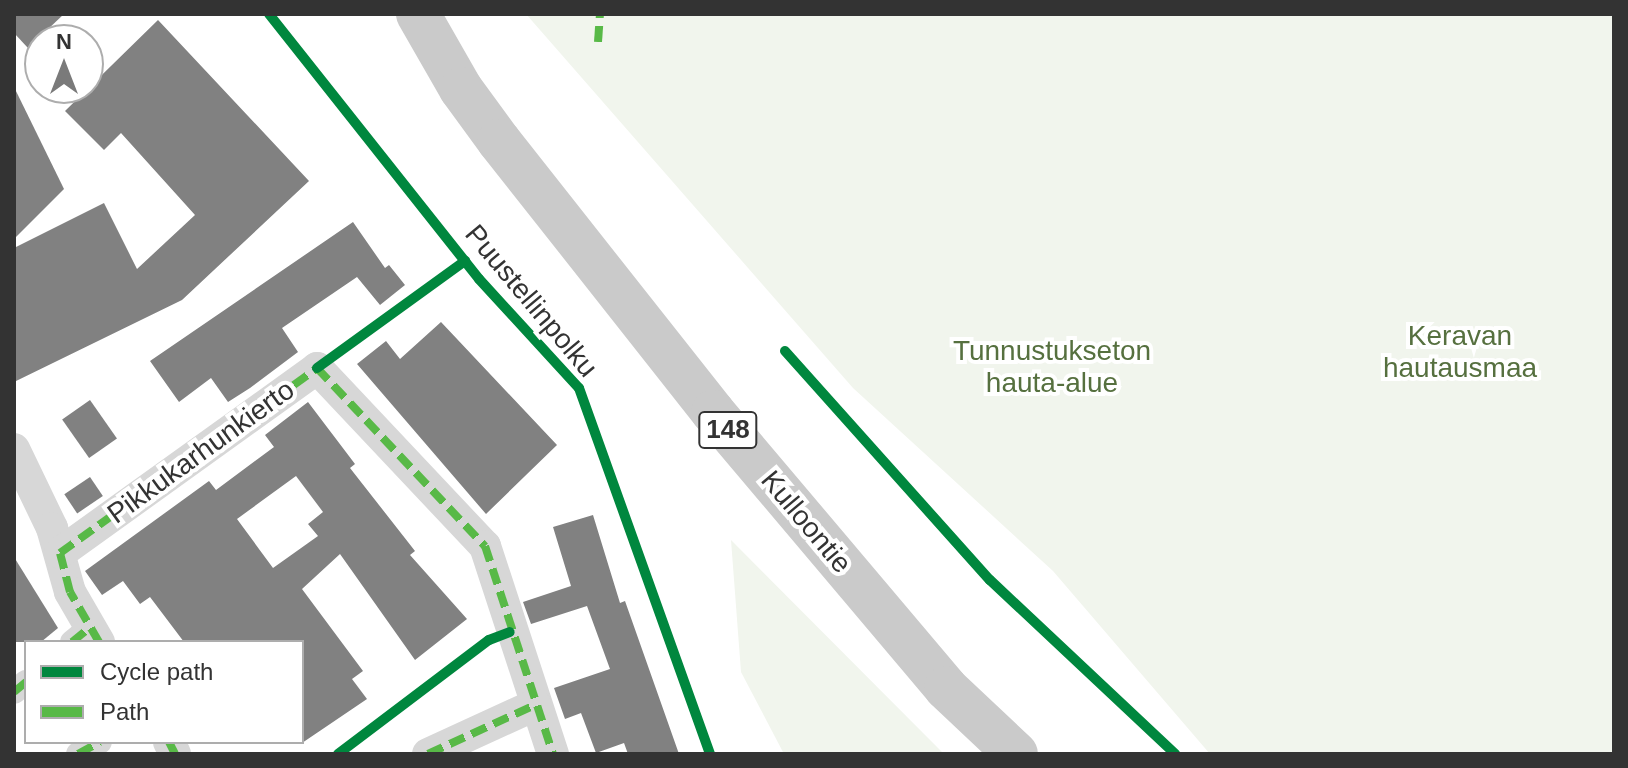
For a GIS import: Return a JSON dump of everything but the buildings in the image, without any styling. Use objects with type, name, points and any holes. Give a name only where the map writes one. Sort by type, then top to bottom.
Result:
[{"type":"main road","name":"Kulloontie","points":[[383,14],[461,89],[754,462],[946,688],[1016,754]]},
{"type":"main road","name":"Kulloontie","points":[[418,14],[461,89]]},
{"type":"street","name":"Pikkukarhunkierto","points":[[60,553],[317,368],[485,546],[553,754]]},
{"type":"street","points":[[14,449],[60,553],[70,592],[87,637]]},
{"type":"street","points":[[428,754],[535,705]]},
{"type":"street","points":[[78,754],[96,744]]},
{"type":"green space","points":[[526,14],[1614,14],[1614,754],[1210,754],[1053,571],[853,388]]},
{"type":"green space","points":[[731,540],[944,754],[784,754],[741,672]]},
{"type":"marked path","points":[[598,42],[600,14]]},
{"type":"marked path","points":[[98,640],[70,592],[60,553],[317,368],[485,546],[553,754]]},
{"type":"marked path","points":[[74,640],[89,628]]},
{"type":"marked path","points":[[14,692],[24,684]]},
{"type":"marked path","points":[[428,754],[535,705]]},
{"type":"marked path","points":[[78,754],[96,744]]},
{"type":"marked path","points":[[170,744],[175,754]]},
{"type":"cycle path","name":"Puustellinpolku","points":[[269,14],[479,279],[579,388],[710,754]]},
{"type":"cycle path","name":"Puustellinpolku","points":[[317,368],[465,261]]},
{"type":"cycle path","points":[[785,351],[990,580],[1175,754]]},
{"type":"cycle path","points":[[338,754],[489,640],[510,632]]},
{"type":"park label","name":"Keravan hautausmaa","points":[[1460,352]]},
{"type":"park label","name":"Tunnustukseton hauta-alue","points":[[1052,367]]}]
